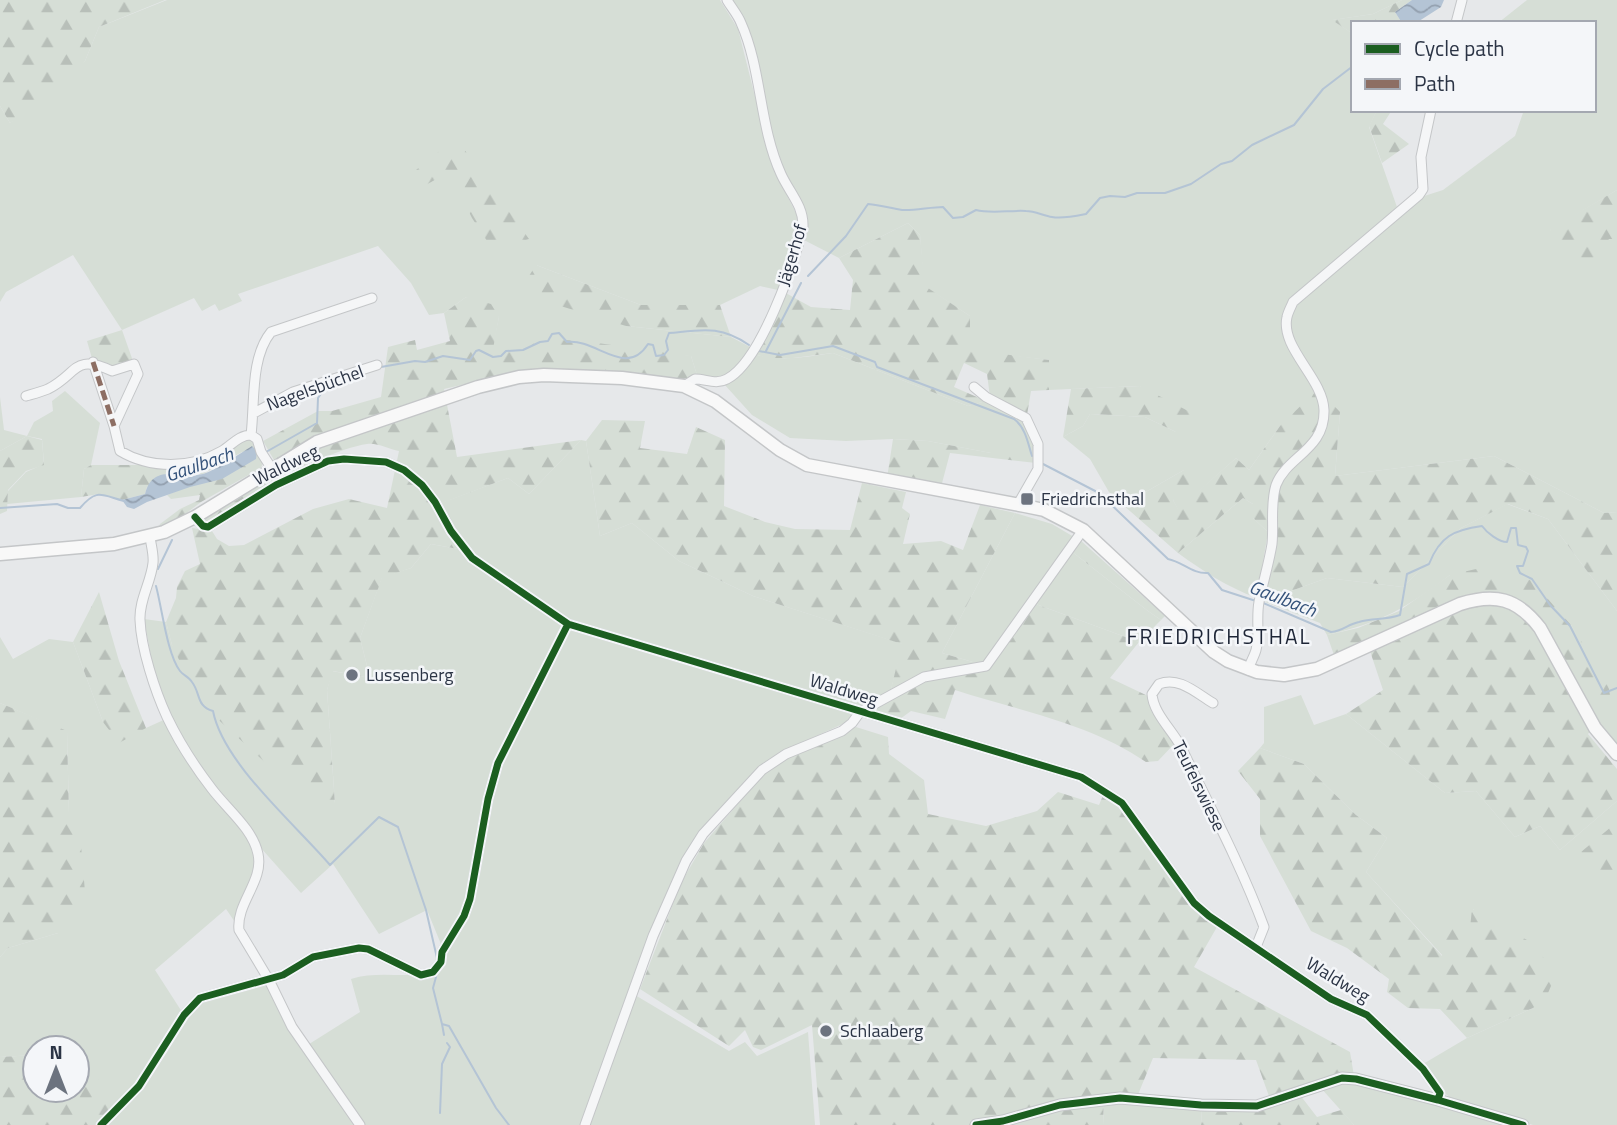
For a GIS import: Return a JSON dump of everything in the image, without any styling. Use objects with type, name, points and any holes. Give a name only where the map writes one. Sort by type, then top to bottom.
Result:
[{"type":"main road","points":[[0,554],[114,544],[150,537],[195,517],[266,460],[478,387],[509,379],[544,375],[642,379],[684,386],[715,401],[780,450],[807,465],[1044,510],[1083,530],[1214,652],[1248,670],[1284,675],[1317,669],[1478,598],[1494,598],[1514,604],[1529,614],[1540,628],[1595,728],[1617,754]]},
{"type":"street","name":"Jägerhof","points":[[684,386],[695,379],[724,381],[740,367],[770,321],[803,227],[803,215],[780,173],[771,144],[741,22],[727,0]]},
{"type":"street","points":[[1457,21],[1462,0]]},
{"type":"street","points":[[1248,670],[1256,650],[1259,601],[1272,543],[1273,496],[1282,473],[1307,451],[1316,439],[1324,416],[1318,389],[1288,336],[1287,318],[1293,302],[1398,210],[1419,195],[1423,189],[1421,157],[1432,112]]},
{"type":"street","name":"Nagelsbüchel","points":[[251,435],[258,360],[263,342],[271,332],[372,298]]},
{"type":"street","points":[[93,362],[120,451],[137,461],[189,463],[220,452],[244,436],[251,435],[257,439],[266,460]]},
{"type":"street","points":[[26,396],[49,389],[84,364],[93,362],[112,371],[134,364],[138,374],[114,426]]},
{"type":"street","name":"Nagelsbüchel","points":[[254,413],[293,392],[377,365]]},
{"type":"street","points":[[974,387],[986,397],[1026,418],[1038,444],[1038,469],[1018,504]]},
{"type":"street","name":"Waldweg","points":[[195,517],[202,527],[208,527],[276,485],[328,461],[344,459],[386,462],[404,470],[422,485],[435,502],[450,531],[472,558],[568,624],[1081,777],[1122,803],[1194,903],[1331,999],[1367,1015],[1423,1069],[1440,1093],[1438,1100]]},
{"type":"street","points":[[585,1125],[653,936],[686,862],[703,834],[762,770],[786,754],[842,731],[860,712],[924,677],[986,666],[1083,530]]},
{"type":"street","points":[[150,537],[153,562],[140,619],[149,666],[168,718],[212,789],[250,835],[257,850],[259,862],[256,879],[239,928],[292,1027],[360,1125]]},
{"type":"street","points":[[101,1125],[139,1086],[184,1015],[200,999],[283,975],[313,957],[362,948],[421,975],[433,972],[442,962],[442,952],[464,916],[482,825],[498,763],[568,624]]},
{"type":"street","name":"Teufelswiese","points":[[1213,703],[1172,681],[1159,684],[1152,694],[1153,704],[1178,741],[1252,895],[1264,927],[1256,947]]},
{"type":"street","points":[[976,1125],[1003,1121],[1060,1105],[1120,1098],[1201,1105],[1257,1106],[1342,1078],[1356,1079],[1438,1100],[1522,1125]]},
{"type":"green space","points":[[0,0],[165,0],[99,27],[85,61],[61,92],[10,123],[0,106]]},
{"type":"green space","points":[[167,0],[720,0],[738,29],[773,168],[797,215],[796,236],[778,290],[760,286],[720,305],[641,305],[536,265],[626,326],[731,337],[752,348],[735,369],[724,376],[716,377],[697,375],[691,356],[492,349],[499,317],[466,297],[444,313],[429,315],[411,283],[378,246],[238,294],[242,301],[219,311],[215,304],[202,311],[194,298],[122,330],[73,255],[6,292],[0,302],[0,106],[10,123],[85,61],[99,27]]},
{"type":"green space","points":[[732,0],[1402,0],[1373,14],[1333,20],[1351,33],[1351,112],[1376,112],[1369,127],[1398,210],[1415,199],[1443,190],[1515,136],[1523,112],[1596,112],[1596,21],[1501,21],[1527,0],[1617,0],[1617,190],[1550,230],[1617,239],[1617,512],[1604,513],[1494,456],[1335,476],[1340,412],[1280,426],[1249,470],[1236,458],[1178,510],[1173,500],[1184,470],[1123,505],[1109,492],[1090,459],[1063,437],[1083,426],[1090,414],[1145,417],[1176,432],[1140,386],[1049,390],[1049,360],[970,351],[970,316],[924,286],[920,235],[908,223],[839,258],[804,240],[805,228],[782,169]]},
{"type":"green space","points":[[1402,0],[1412,0],[1395,12],[1401,21],[1351,21],[1351,33],[1332,20],[1373,14]]},
{"type":"green space","points":[[1376,112],[1391,112],[1383,124],[1409,144],[1382,163],[1369,126]]},
{"type":"green space","points":[[456,138],[529,239],[493,250],[472,218],[449,172],[424,186],[411,174]]},
{"type":"green space","points":[[1617,190],[1617,239],[1609,239],[1588,270],[1563,253],[1550,229]]},
{"type":"green space","points":[[908,223],[920,235],[925,286],[970,316],[970,350],[1049,360],[1049,390],[1031,391],[1027,415],[990,397],[987,374],[964,363],[954,387],[986,401],[968,406],[833,353],[793,358],[767,358],[754,354],[784,292],[811,307],[850,310],[853,280],[839,258]]},
{"type":"green space","points":[[536,265],[641,305],[720,305],[731,337],[626,326],[518,293]]},
{"type":"green space","points":[[466,297],[491,304],[499,317],[493,349],[526,349],[540,339],[583,341],[691,356],[697,375],[680,380],[657,376],[578,372],[513,373],[444,389],[457,457],[581,440],[529,494],[508,478],[442,503],[463,541],[458,549],[431,544],[411,568],[382,578],[360,638],[370,678],[333,671],[327,690],[335,804],[268,765],[199,702],[172,645],[166,622],[185,571],[200,564],[192,528],[212,531],[217,539],[229,546],[244,545],[313,509],[349,499],[387,508],[399,451],[371,444],[351,448],[308,464],[241,500],[211,523],[202,521],[277,475],[274,460],[263,441],[318,411],[332,411],[381,397],[388,347],[415,340],[417,350],[450,341],[444,313]]},
{"type":"green space","points":[[122,330],[134,364],[112,371],[93,362],[87,341]]},
{"type":"green space","points":[[833,353],[968,406],[986,401],[1020,419],[1030,432],[1037,453],[991,453],[928,441],[790,438],[752,415],[724,384],[754,354],[783,358]]},
{"type":"green space","points":[[1140,386],[1192,413],[1176,432],[1145,417],[1090,414],[1083,426],[1063,437],[1071,389]]},
{"type":"green space","points":[[1318,389],[1340,412],[1335,476],[1494,456],[1604,513],[1617,512],[1617,611],[1548,519],[1508,504],[1461,528],[1403,587],[1327,578],[1263,601],[1274,543],[1268,532],[1253,518],[1253,504],[1243,498],[1178,553],[1123,505],[1184,470],[1191,483],[1173,500],[1178,509],[1236,458],[1249,470],[1280,426]]},
{"type":"green space","points":[[65,391],[100,423],[91,465],[84,469],[81,497],[7,504],[8,491],[26,472],[44,464],[42,439],[27,436],[34,422],[53,411],[52,401]]},
{"type":"green space","points":[[0,397],[4,430],[27,436],[0,451]]},
{"type":"green space","points":[[602,420],[645,421],[640,448],[687,454],[696,427],[725,440],[724,506],[765,522],[795,529],[850,530],[862,483],[906,492],[902,508],[910,514],[903,544],[941,541],[963,550],[980,505],[1015,513],[942,653],[983,665],[943,670],[890,693],[902,644],[753,596],[679,561],[632,523],[600,536],[586,441]]},
{"type":"green space","points":[[27,436],[42,440],[44,465],[26,471],[8,490],[7,511],[0,514],[0,451]]},
{"type":"green space","points":[[254,439],[263,462],[261,468],[201,502],[180,518],[159,527],[180,509],[199,500],[200,495],[171,499],[167,495],[256,459],[242,452],[203,474],[170,473],[147,487],[145,494],[122,500],[99,494],[81,497],[84,469],[91,465],[190,465],[240,440]]},
{"type":"green space","points":[[893,439],[928,441],[991,453],[1037,453],[1036,463],[950,453],[941,487],[887,478]]},
{"type":"green space","points":[[581,440],[586,441],[600,536],[632,523],[679,561],[753,596],[903,644],[890,693],[861,709],[567,621],[479,558],[463,541],[441,503],[508,478],[529,494]]},
{"type":"green space","points":[[1243,498],[1253,504],[1253,518],[1268,532],[1257,598],[1216,578],[1178,553]]},
{"type":"green space","points":[[1507,504],[1548,519],[1617,611],[1617,748],[1597,724],[1588,655],[1571,625],[1450,575],[1392,613],[1327,635],[1320,623],[1263,601],[1327,578],[1403,587],[1461,528]]},
{"type":"green space","points":[[1015,513],[1052,524],[1074,537],[983,665],[942,653]]},
{"type":"green space","points":[[1080,540],[1165,616],[1161,620],[1071,551]]},
{"type":"green space","points":[[431,544],[458,549],[564,625],[496,764],[468,899],[443,949],[427,910],[379,934],[333,864],[301,893],[252,838],[259,862],[239,928],[226,909],[155,970],[184,1015],[200,998],[269,980],[306,1046],[360,1012],[351,979],[371,975],[433,972],[466,916],[500,763],[570,628],[854,714],[847,722],[790,748],[703,829],[686,853],[649,936],[582,1125],[101,1125],[91,1088],[91,1034],[21,1034],[21,1056],[0,1057],[0,957],[8,948],[58,933],[69,813],[67,732],[0,703],[0,637],[13,659],[49,639],[73,642],[103,722],[146,728],[168,718],[153,667],[144,619],[166,622],[172,645],[335,803],[327,690],[332,671],[370,678],[360,638],[382,577],[411,568]]},
{"type":"green space","points":[[1071,551],[1161,620],[1139,642],[1033,603]]},
{"type":"green space","points":[[1476,569],[1531,580],[1571,625],[1608,683],[1612,708],[1588,734],[1617,769],[1617,801],[1560,850],[1540,826],[1515,837],[1476,791],[1445,793],[1346,714],[1383,690],[1370,651],[1335,658],[1327,635],[1358,628],[1399,611],[1450,575]]},
{"type":"green space","points":[[99,592],[119,661],[146,728],[119,743],[103,722],[73,642]]},
{"type":"green space","points":[[1033,603],[1139,642],[1110,678],[1148,696],[1175,743],[1158,761],[1146,762],[1101,737],[1078,728],[955,690],[945,719],[911,711],[900,719],[868,711],[924,680],[990,668]]},
{"type":"green space","points":[[1301,695],[1314,725],[1346,714],[1445,793],[1476,791],[1515,837],[1540,826],[1560,850],[1617,801],[1617,1125],[1533,1125],[1453,1100],[1442,1091],[1423,1064],[1467,1038],[1533,1008],[1473,909],[1471,928],[1443,956],[1366,872],[1387,838],[1356,815],[1304,764],[1260,748],[1264,743],[1264,707]]},
{"type":"green space","points":[[0,703],[67,731],[69,813],[79,822],[85,892],[58,933],[8,948],[0,957]]},
{"type":"green space","points":[[856,727],[888,737],[889,754],[924,780],[928,814],[986,826],[1037,811],[1058,792],[1099,805],[1104,793],[1120,805],[1187,900],[1217,927],[1194,967],[1350,1052],[1354,1076],[1270,1099],[1256,1060],[1153,1058],[1137,1097],[1104,1098],[1103,1125],[820,1125],[812,1025],[761,1050],[753,1047],[745,1030],[729,1046],[640,989],[681,883],[704,843],[768,769],[800,750]]},
{"type":"green space","points":[[1260,748],[1304,764],[1356,815],[1387,838],[1366,872],[1442,956],[1447,926],[1470,928],[1472,909],[1527,940],[1557,972],[1548,993],[1533,1008],[1467,1038],[1440,1009],[1408,1008],[1387,992],[1389,979],[1347,948],[1311,931],[1260,836],[1260,799],[1238,771]]},
{"type":"green space","points":[[1617,822],[1617,901],[1581,852]]},
{"type":"green space","points":[[635,995],[729,1051],[745,1042],[757,1056],[808,1032],[815,1125],[587,1125]]},
{"type":"green space","points":[[21,1056],[21,1104],[91,1104],[91,1068],[104,1088],[110,1117],[101,1125],[0,1125],[0,1057]]},
{"type":"green space","points":[[1344,1080],[1512,1125],[1354,1125],[1320,1087]]},
{"type":"green space","points":[[1300,1095],[1317,1117],[1341,1110],[1354,1125],[1201,1125],[1202,1108],[1258,1110]]},
{"type":"green space","points":[[1136,1102],[1202,1108],[1201,1125],[1103,1125],[1104,1103]]},
{"type":"water","points":[[1412,0],[1444,0],[1441,7],[1419,21],[1401,21],[1395,12]]},
{"type":"water","points":[[252,446],[257,452],[256,459],[222,479],[190,487],[134,509],[127,507],[122,500],[145,494],[154,478],[161,475],[203,474]]},
{"type":"waterway","points":[[808,276],[846,236],[868,204],[902,210],[943,207],[953,218],[963,217],[976,210],[1029,211],[1052,217],[1065,217],[1086,214],[1100,198],[1125,197],[1137,193],[1165,193],[1191,184],[1221,164],[1232,161],[1252,145],[1294,125],[1323,89],[1351,68]]},
{"type":"waterway","points":[[766,351],[801,283]]},
{"type":"waterway","name":"Gaulbach","points":[[381,367],[415,361],[425,362],[443,356],[470,360],[479,350],[493,357],[501,356],[506,351],[523,350],[548,341],[552,334],[559,333],[567,342],[578,342],[620,358],[639,354],[648,344],[653,345],[656,356],[664,355],[668,350],[666,341],[669,333],[710,330],[729,334],[749,345]]},
{"type":"waterway","name":"Gaulbach","points":[[759,351],[780,355],[833,346],[875,362],[877,367],[1014,419],[1024,431],[1032,456]]},
{"type":"waterway","name":"Gaulbach","points":[[266,452],[317,423],[318,398],[325,388],[361,375]]},
{"type":"waterway","name":"Gaulbach","points":[[1043,464],[1099,493],[1168,559],[1197,572],[1208,573],[1222,590],[1256,601]]},
{"type":"waterway","name":"Gaulbach","points":[[0,508],[57,504],[80,508],[95,495],[124,501]]},
{"type":"waterway","name":"Gaulbach","points":[[1261,602],[1331,632],[1359,622],[1395,617],[1400,615],[1407,574],[1429,564],[1433,554],[1449,536],[1482,526],[1493,537],[1507,542],[1511,528],[1516,528],[1518,545],[1526,547],[1528,551],[1523,566],[1517,566],[1520,573],[1532,579],[1550,605],[1570,626],[1604,693],[1617,688]]},
{"type":"waterway","points":[[158,569],[172,540]]},
{"type":"waterway","points":[[156,586],[175,663],[195,686],[201,703],[213,711],[219,731],[245,772],[330,865],[379,817],[398,827],[426,910],[437,958]]},
{"type":"waterway","points":[[436,977],[433,988],[442,1024],[449,1026],[496,1108],[509,1125]]},
{"type":"waterway","points":[[442,1024],[444,1035]]},
{"type":"waterway","points":[[440,1113],[442,1064],[450,1047],[447,1043]]},
{"type":"marked path","points":[[93,362],[114,426]]},
{"type":"cycle path","points":[[195,517],[203,526],[208,527],[276,485],[328,461],[344,459],[386,462],[404,470],[422,485],[472,558],[568,624],[1081,777],[1122,803],[1194,903],[1331,999],[1367,1015],[1423,1069],[1440,1093],[1438,1100]]},
{"type":"cycle path","points":[[101,1125],[139,1086],[184,1015],[200,998],[283,975],[313,957],[359,948],[368,949],[421,975],[433,972],[441,962],[442,952],[464,916],[470,899],[488,799],[498,763],[568,624]]},
{"type":"cycle path","points":[[976,1125],[1003,1121],[1060,1105],[1120,1098],[1201,1105],[1257,1106],[1342,1078],[1356,1079],[1438,1100],[1523,1125]]},
{"type":"place","name":"Friedrichsthal","points":[[1027,499]]},
{"type":"place","name":"Lussenberg","points":[[352,675]]},
{"type":"place","name":"Schlaaberg","points":[[826,1031]]},
{"type":"district","name":"FRIEDRICHSTHAL","points":[[1219,637]]}]
